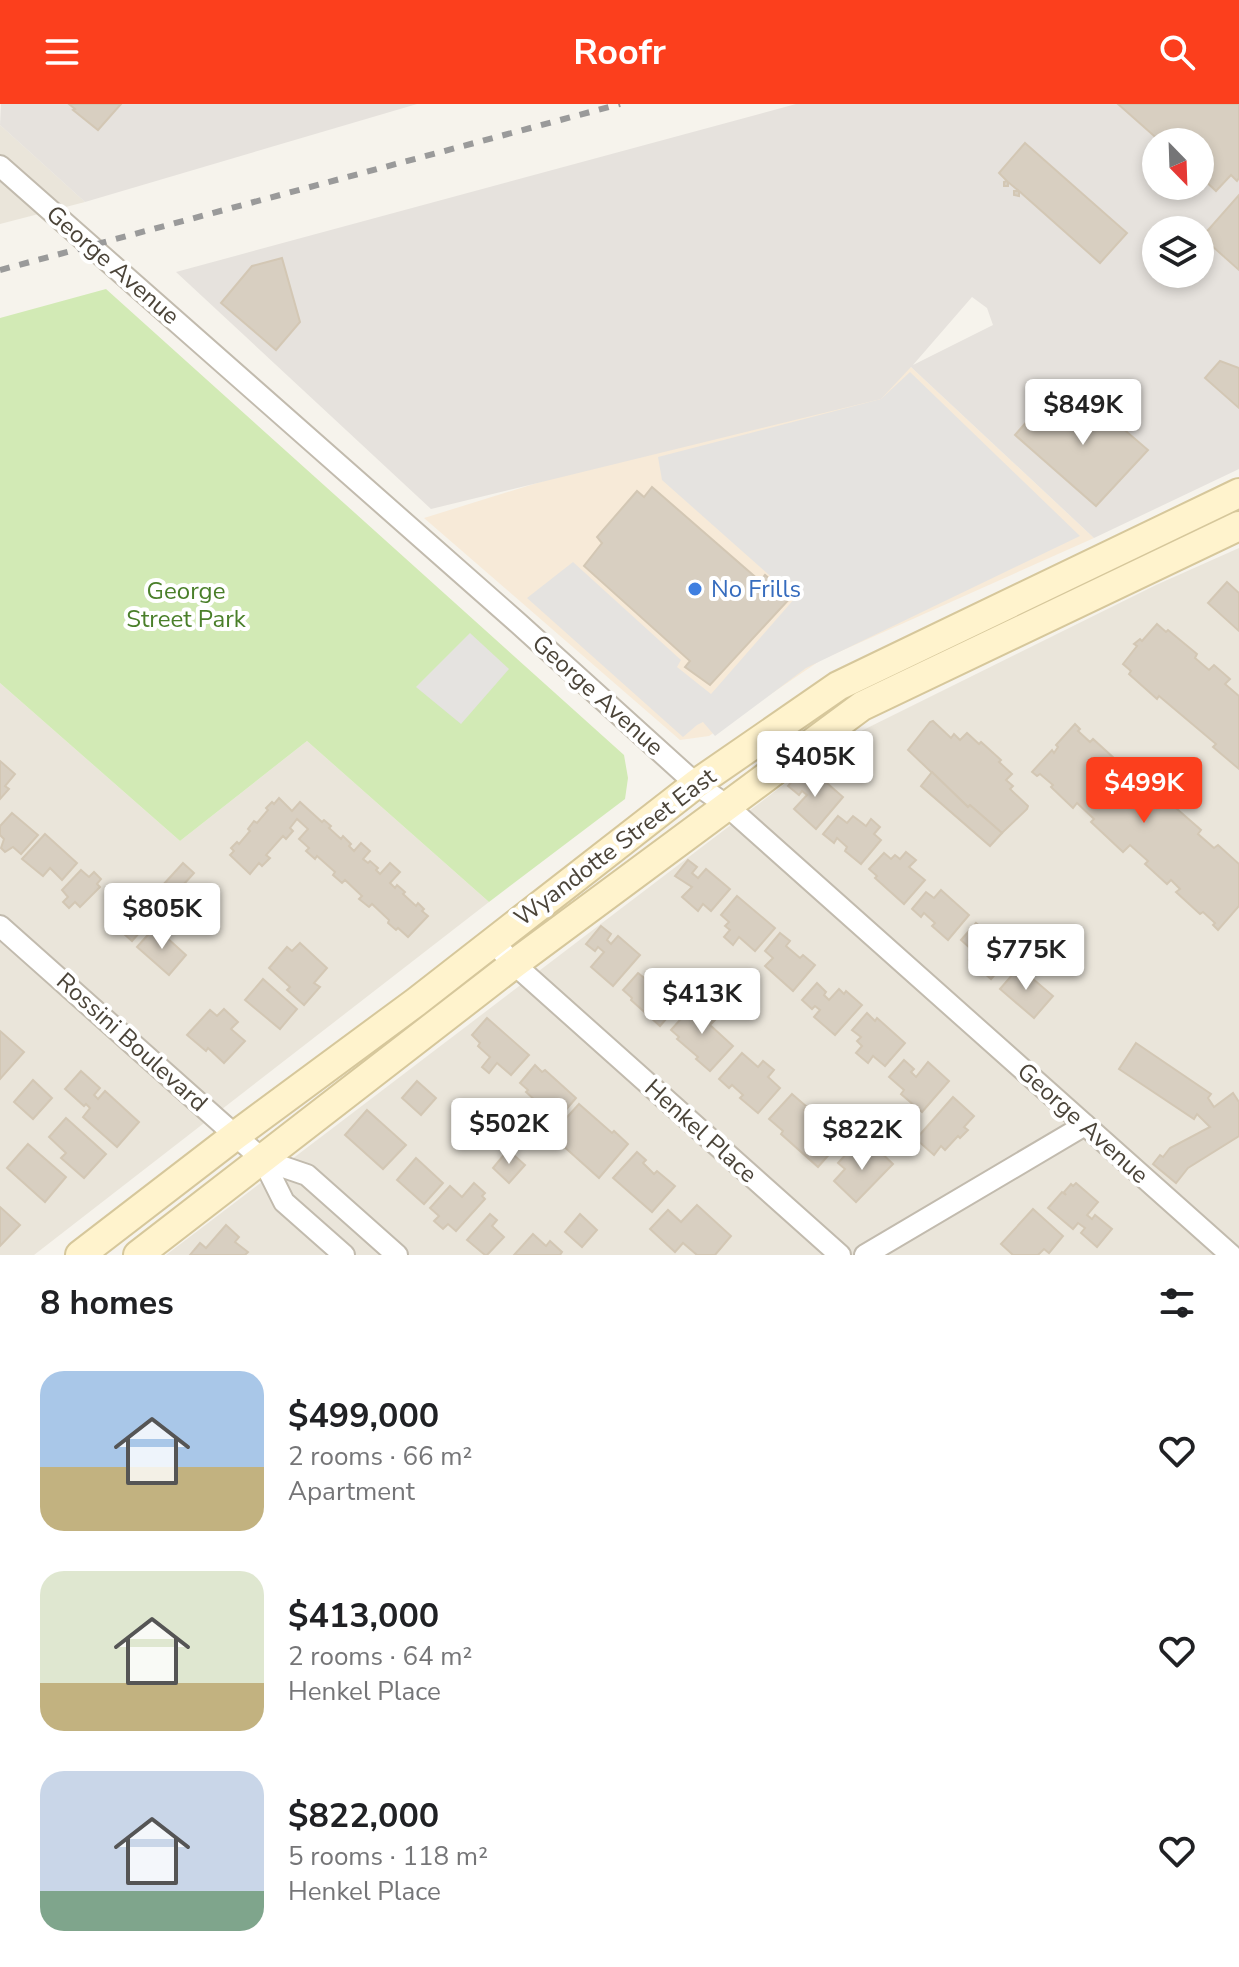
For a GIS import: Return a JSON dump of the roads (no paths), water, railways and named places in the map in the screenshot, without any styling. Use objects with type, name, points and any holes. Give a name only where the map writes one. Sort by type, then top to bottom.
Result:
[{"type":"main road","name":"Wyandotte Street East","points":[[80,1255],[416,1002],[696,784],[838,686],[1239,493]]},
{"type":"main road","name":"Wyandotte Street East","points":[[138,1255],[514,964],[862,706],[1239,526]]},
{"type":"street","name":"George Avenue","points":[[0,166],[696,784],[726,805],[1231,1255]]},
{"type":"street","name":"Rossini Boulevard","points":[[0,926],[263,1160],[284,1202],[344,1255]]},
{"type":"street","name":"Henkel Place","points":[[492,941],[840,1255]]},
{"type":"street","points":[[865,1255],[1085,1125]]},
{"type":"street","name":"Rossini Boulevard","points":[[263,1160],[307,1175],[397,1255]]},
{"type":"railway","points":[[0,270],[620,104]]},
{"type":"place","name":"No Frills","points":[[695,589]]},
{"type":"park label","name":"George Street Park","points":[[186,605]]}]
